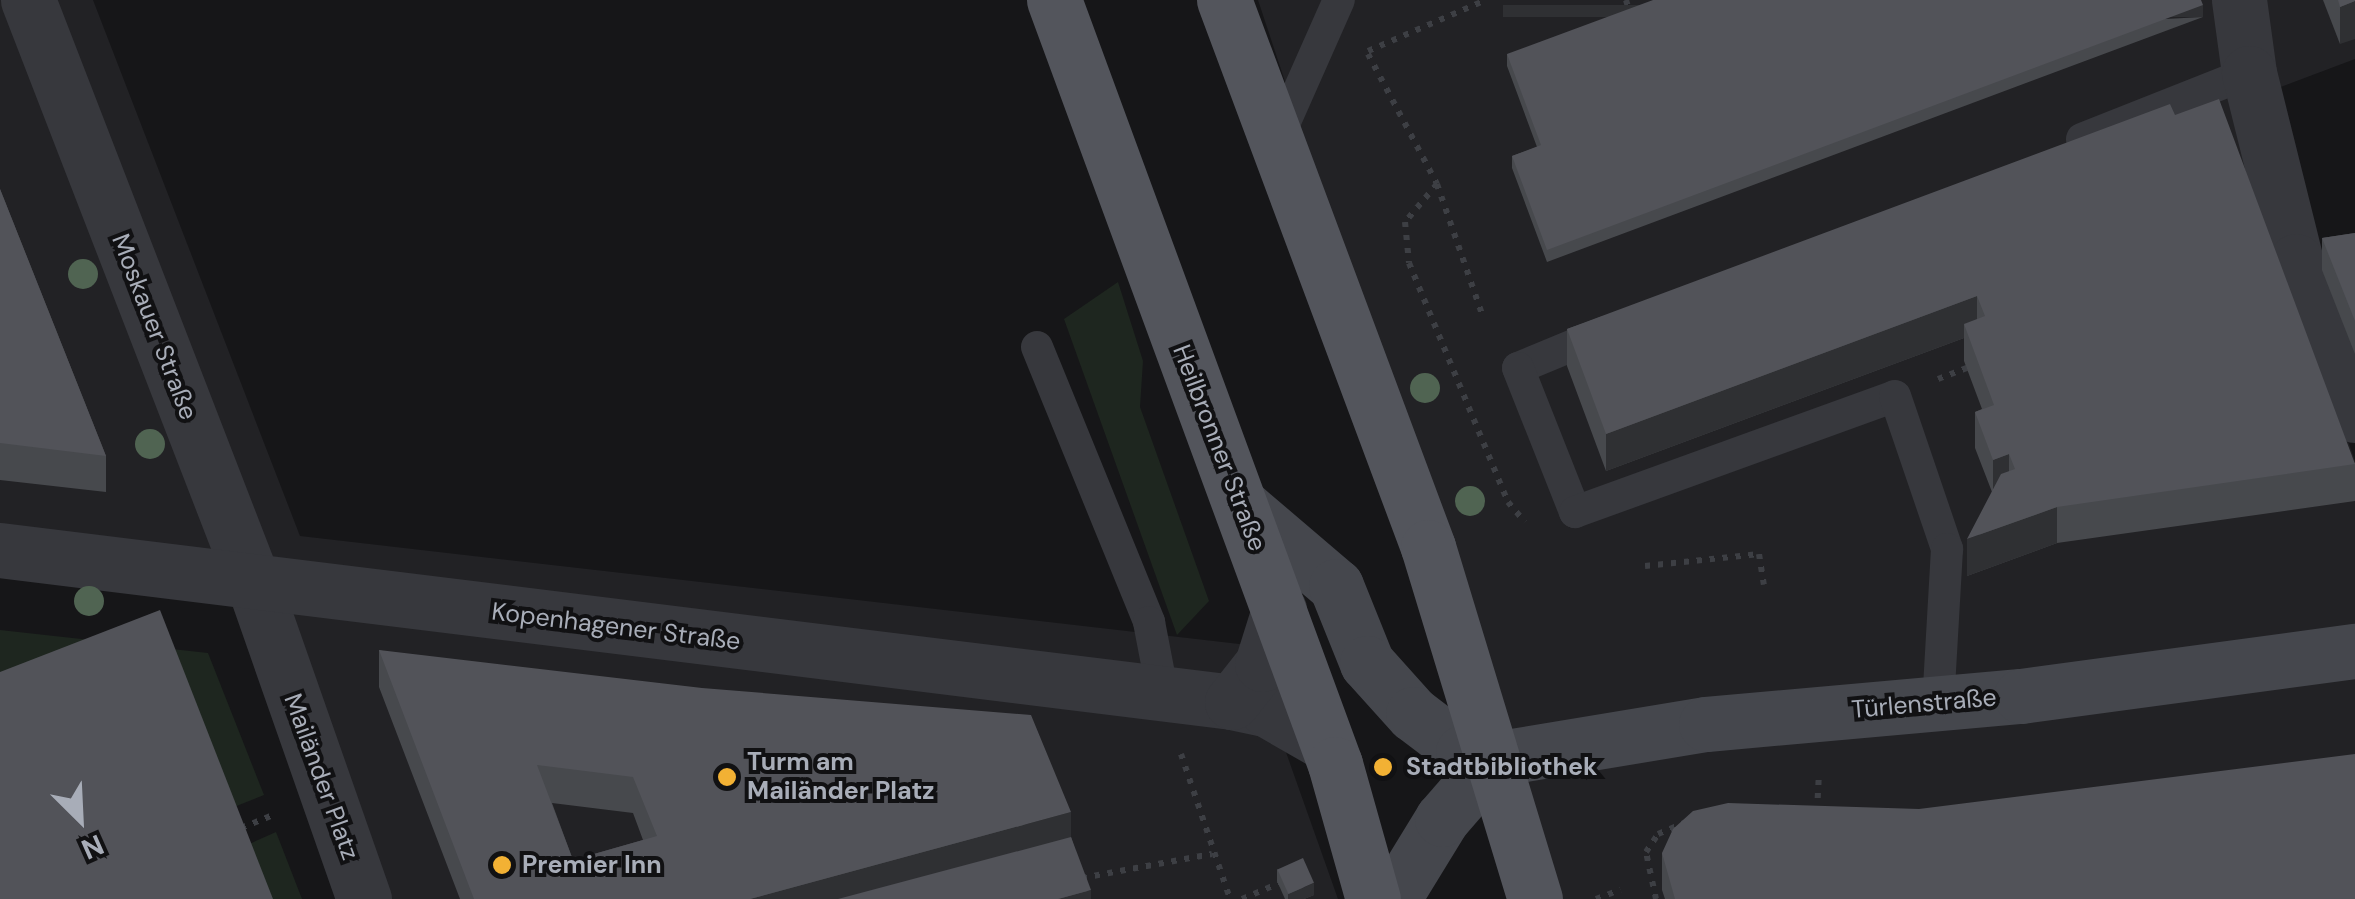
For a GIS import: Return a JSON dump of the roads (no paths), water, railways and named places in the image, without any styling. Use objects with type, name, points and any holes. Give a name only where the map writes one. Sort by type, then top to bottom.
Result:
[{"type":"main road","name":"Heilbronner Straße","points":[[1054,0],[1328,744],[1373,899]]},
{"type":"main road","points":[[1224,0],[1428,547],[1535,899]]},
{"type":"street","name":"Moskauer Straße","points":[[28,0],[253,582],[277,654]]},
{"type":"street","points":[[2238,0],[2249,73],[2296,261],[2355,415]]},
{"type":"street","points":[[1242,505],[1336,586],[1367,663],[1413,714],[1463,752],[1494,759],[1442,818],[1393,899]]},
{"type":"street","name":"Kopenhagener Straße","points":[[0,550],[1232,702],[1266,709],[1328,744]]},
{"type":"street","points":[[1232,702],[1262,664],[1280,610]]},
{"type":"street","name":"Türlenstraße","points":[[1494,759],[1654,731],[1938,702],[2355,651]]},
{"type":"street","name":"Mailänder Platz","points":[[277,654],[364,899]]},
{"type":"lane","points":[[1276,142],[1339,0]]},
{"type":"lane","points":[[2049,152],[2249,73]]},
{"type":"lane","points":[[1628,323],[1518,368],[1575,512],[1895,396],[1947,549],[1938,702]]},
{"type":"lane","points":[[1036,347],[1149,622],[1163,696]]},
{"type":"place","name":"Stadtbibliothek","points":[[1383,767]]},
{"type":"place","name":"Turm am Mailänder Platz","points":[[727,777]]},
{"type":"place","name":"Premier Inn","points":[[502,865]]}]
